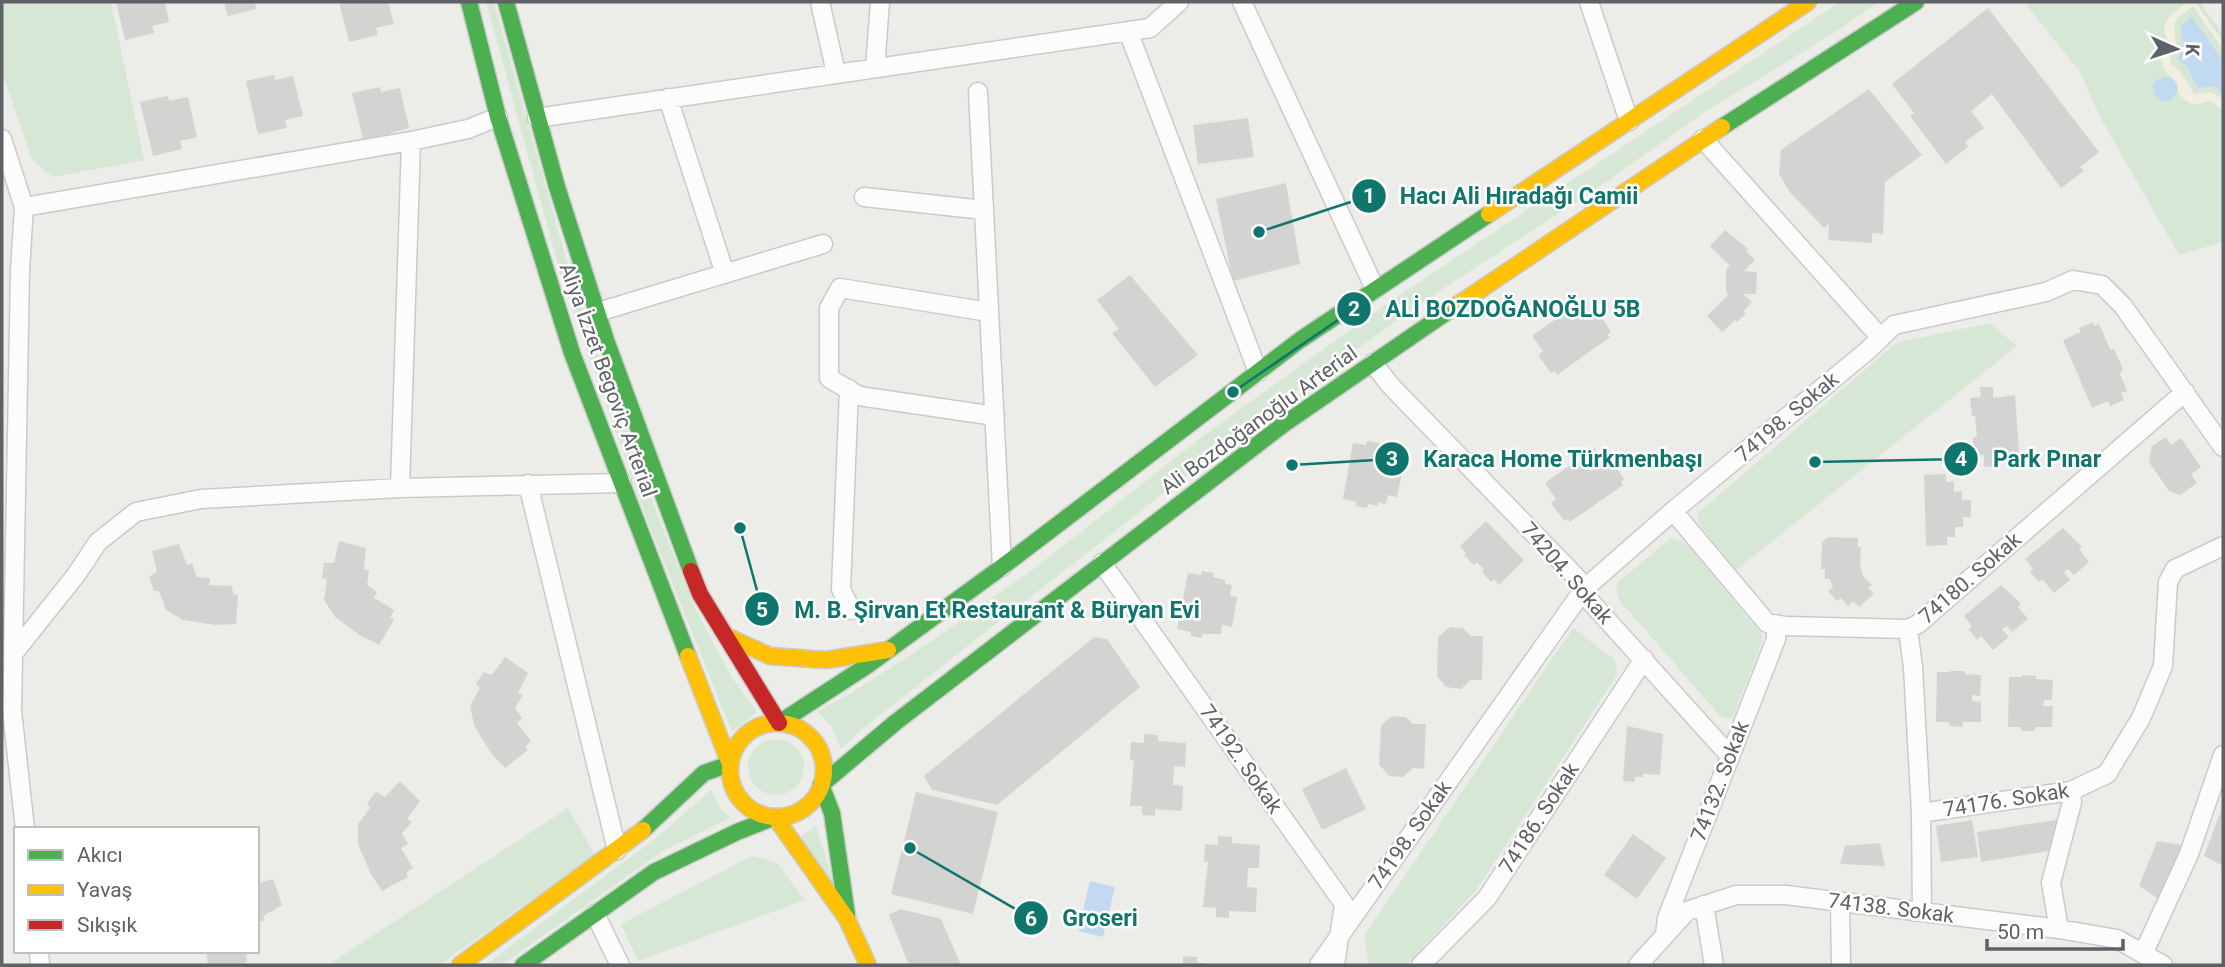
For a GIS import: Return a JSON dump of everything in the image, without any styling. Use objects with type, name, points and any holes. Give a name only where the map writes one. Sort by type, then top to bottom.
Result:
[{"type":"main road","name":"Aliya İzzet Begoviç Arterial","points":[[469,2],[498,117],[572,354],[730,764]]},
{"type":"main road","name":"Aliya İzzet Begoviç Arterial","points":[[506,2],[537,118],[598,312],[700,594],[779,723]]},
{"type":"main road","name":"Ali Bozdoğanoğlu Arterial","points":[[779,723],[888,650],[1002,567],[1258,372],[1375,289],[1808,2]]},
{"type":"main road","name":"Ali Bozdoğanoğlu Arterial","points":[[821,785],[896,722],[1284,424],[1703,139],[1916,2]]},
{"type":"main road","points":[[726,636],[770,656],[826,660],[888,650]]},
{"type":"main road","points":[[523,965],[654,872],[737,832],[775,817],[790,815],[803,809],[814,798],[821,785],[824,770],[822,755],[815,741],[803,730],[779,723],[757,727],[744,736],[734,749],[730,764],[731,780],[737,795],[753,810],[775,817],[847,919],[868,965]]},
{"type":"main road","points":[[460,965],[634,838],[704,773],[730,764]]},
{"type":"main road","points":[[821,785],[832,813],[847,919]]},
{"type":"street","points":[[820,2],[836,73]]},
{"type":"street","points":[[875,68],[880,2]]},
{"type":"street","points":[[537,118],[1150,28],[1179,2]]},
{"type":"street","points":[[1241,2],[1375,289]]},
{"type":"street","points":[[1589,2],[1629,121]]},
{"type":"street","points":[[1128,31],[1258,372]]},
{"type":"street","points":[[978,92],[1002,567]]},
{"type":"street","points":[[668,98],[725,274]]},
{"type":"street","points":[[24,207],[411,141],[468,129],[498,117]]},
{"type":"street","points":[[2,139],[24,207],[9,528],[13,654],[7,681],[25,827]]},
{"type":"street","points":[[1703,139],[1881,338]]},
{"type":"street","points":[[400,488],[411,141]]},
{"type":"street","points":[[864,197],[984,210]]},
{"type":"street","points":[[598,312],[823,244]]},
{"type":"street","points":[[2,270],[20,271]]},
{"type":"street","name":"74198. Sokak","points":[[1319,965],[1584,589],[1894,325],[2046,292],[2073,280],[2102,285],[2123,306],[2223,447]]},
{"type":"street","points":[[989,312],[840,288],[829,308],[829,378],[859,396],[995,416]]},
{"type":"street","name":"74204. Sokak","points":[[1373,363],[1390,385],[1578,579],[1589,600],[1730,756]]},
{"type":"street","points":[[849,389],[841,589],[851,610]]},
{"type":"street","name":"74180. Sokak","points":[[1776,626],[1909,629],[2185,392]]},
{"type":"street","points":[[13,654],[76,575],[97,542],[135,512],[201,499],[400,488],[622,482]]},
{"type":"street","points":[[528,484],[617,850]]},
{"type":"street","points":[[1673,511],[1767,623],[1776,626]]},
{"type":"street","name":"74176. Sokak","points":[[1921,813],[2071,791],[2107,774],[2141,718],[2163,666],[2168,582],[2175,569],[2223,546]]},
{"type":"street","name":"74192. Sokak","points":[[1102,564],[1343,904],[1335,965]]},
{"type":"street","name":"74132. Sokak","points":[[1665,936],[1667,918],[1776,639],[1776,626]]},
{"type":"street","points":[[1909,629],[1921,813],[1922,912]]},
{"type":"street","name":"74186. Sokak","points":[[1421,965],[1487,898],[1644,659]]},
{"type":"street","points":[[2143,954],[2189,854],[2223,755]]},
{"type":"street","points":[[2059,929],[2051,883],[2072,802],[2071,791]]},
{"type":"street","name":"74138. Sokak","points":[[1638,965],[1686,911],[1736,895],[1786,895],[2059,929],[2117,939],[2163,965]]},
{"type":"street","points":[[1840,902],[1841,965]]},
{"type":"street","points":[[1704,905],[1713,965]]},
{"type":"street","points":[[595,914],[620,965]]},
{"type":"green space","points":[[2,2],[111,2],[144,160],[53,177],[32,160],[2,72]]},
{"type":"green space","points":[[486,2],[494,2],[572,280],[659,519],[694,606],[731,676],[757,712],[732,732],[648,522],[563,283]]},
{"type":"green space","points":[[1840,2],[1879,2],[1702,114],[1596,189],[1438,292],[1273,408],[947,662],[841,749],[832,727],[817,711],[845,697],[929,643],[1035,568],[1203,436],[1385,305]]},
{"type":"green space","points":[[2024,2],[2200,2],[2223,34],[2222,242],[2179,255],[2100,117],[2080,72]]},
{"type":"green space","points":[[1990,323],[2017,346],[1736,570],[1698,523],[1698,513],[1896,343]]},
{"type":"green space","points":[[1671,538],[1685,542],[1762,635],[1762,643],[1733,717],[1729,719],[1721,717],[1619,600],[1616,589],[1618,582]]},
{"type":"green space","points":[[1573,628],[1614,659],[1617,675],[1477,889],[1407,965],[1369,965],[1364,936]]},
{"type":"green space","points":[[776,739],[787,741],[796,747],[802,756],[802,778],[796,787],[787,793],[776,795],[765,793],[756,787],[750,778],[748,767],[750,756],[756,747],[765,741]]},
{"type":"green space","points":[[711,790],[719,806],[730,818],[663,851],[502,965],[485,965],[654,840]]},
{"type":"green space","points":[[568,808],[595,855],[439,965],[328,965]]},
{"type":"green space","points":[[816,826],[838,897],[799,837]]},
{"type":"green space","points":[[752,856],[777,863],[805,900],[638,961],[621,924]]},
{"type":"sand","points":[[2188,2],[2195,2],[2223,42],[2223,50],[2193,6],[2175,22],[2176,45],[2171,52],[2171,64],[2180,71],[2194,94],[2211,92],[2223,99],[2223,110],[2210,101],[2192,104],[2186,100],[2178,93],[2176,81],[2163,67],[2161,57],[2168,41],[2165,34],[2166,23]]},
{"type":"water","points":[[2192,17],[2223,61],[2223,94],[2214,86],[2199,88],[2189,69],[2178,59],[2183,41],[2180,27]]},
{"type":"water","points":[[2165,77],[2176,84],[2177,89],[2170,100],[2165,101],[2154,94],[2153,89],[2160,78]]},
{"type":"water","points":[[1090,881],[1115,887],[1103,937],[1078,931]]},
{"type":"building","points":[[116,2],[165,2],[169,22],[152,26],[154,33],[125,40]]},
{"type":"building","points":[[224,2],[255,2],[256,9],[228,16]]},
{"type":"building","points":[[339,2],[388,2],[394,24],[376,28],[378,35],[349,42]]},
{"type":"building","points":[[1988,8],[2099,152],[2080,167],[2084,171],[2061,188],[1992,94],[1971,111],[1984,128],[1965,142],[1968,147],[1946,164],[1910,116],[1914,113],[1892,84]]},
{"type":"building","points":[[274,75],[275,80],[293,76],[303,116],[285,120],[287,128],[258,134],[246,81]]},
{"type":"building","points":[[380,87],[381,92],[400,88],[409,128],[391,133],[393,140],[365,147],[352,93]]},
{"type":"building","points":[[1869,89],[1922,155],[1885,182],[1883,234],[1872,233],[1872,243],[1828,240],[1829,224],[1824,228],[1789,191],[1779,174],[1781,150]]},
{"type":"building","points":[[168,96],[169,101],[188,97],[197,137],[180,141],[182,149],[153,156],[140,102]]},
{"type":"building","points":[[1248,118],[1254,157],[1198,164],[1193,125]]},
{"type":"building","points":[[1286,183],[1300,264],[1233,281],[1216,199]]},
{"type":"building","points":[[1725,230],[1748,249],[1746,251],[1755,260],[1744,271],[1757,272],[1756,294],[1743,294],[1752,302],[1743,311],[1746,314],[1722,332],[1707,316],[1728,295],[1726,270],[1730,266],[1710,246]]},
{"type":"building","points":[[1130,275],[1198,355],[1155,387],[1112,333],[1119,329],[1097,300]]},
{"type":"building","points":[[1581,301],[1592,316],[1598,312],[1611,332],[1607,335],[1610,337],[1557,375],[1555,371],[1551,373],[1538,355],[1543,351],[1532,336]]},
{"type":"building","points":[[2093,322],[2094,326],[2099,324],[2109,347],[2114,349],[2123,369],[2120,374],[2127,391],[2121,393],[2124,400],[2110,406],[2108,401],[2092,408],[2063,340],[2081,332],[2079,328]]},
{"type":"building","points":[[1980,387],[1993,387],[1993,398],[2015,395],[2019,453],[1996,452],[1997,466],[1984,467],[1984,455],[1974,456],[1973,437],[1977,437],[1970,398],[1981,397]]},
{"type":"building","points":[[2166,437],[2171,445],[2181,438],[2201,467],[2191,474],[2197,483],[2180,495],[2169,491],[2149,462],[2152,446]]},
{"type":"building","points":[[1367,441],[1380,443],[1379,447],[1398,455],[1396,466],[1403,467],[1397,497],[1388,495],[1386,504],[1368,504],[1367,508],[1356,506],[1357,502],[1343,499],[1353,443],[1366,445]]},
{"type":"building","points":[[1594,448],[1605,464],[1611,460],[1624,479],[1621,482],[1623,485],[1570,522],[1568,519],[1564,521],[1551,503],[1556,499],[1545,483]]},
{"type":"building","points":[[1946,474],[1946,482],[1954,481],[1954,492],[1962,491],[1962,500],[1971,500],[1971,517],[1963,517],[1963,527],[1955,527],[1955,537],[1947,537],[1947,545],[1926,546],[1924,475]]},
{"type":"building","points":[[1486,521],[1524,560],[1499,585],[1494,579],[1491,582],[1477,562],[1474,565],[1464,555],[1466,553],[1460,546]]},
{"type":"building","points":[[2063,528],[2082,547],[2079,549],[2089,562],[2074,575],[2068,569],[2064,572],[2070,580],[2054,593],[2042,579],[2039,582],[2030,572],[2033,569],[2025,559]]},
{"type":"building","points":[[1828,537],[1858,538],[1863,576],[1872,585],[1868,588],[1874,594],[1859,607],[1853,601],[1848,606],[1841,598],[1837,601],[1828,591],[1833,587],[1830,579],[1825,579],[1825,569],[1821,569],[1822,542]]},
{"type":"building","points":[[339,541],[366,548],[364,570],[369,570],[367,585],[377,592],[374,598],[394,610],[390,618],[394,620],[379,645],[335,617],[324,600],[327,579],[322,578],[324,563],[334,563]]},
{"type":"building","points":[[179,544],[187,565],[192,563],[197,577],[210,578],[209,585],[232,586],[233,594],[238,595],[236,624],[216,625],[183,620],[166,610],[159,591],[154,591],[149,577],[157,572],[152,551]]},
{"type":"building","points":[[1202,571],[1214,573],[1213,577],[1232,585],[1230,596],[1237,597],[1232,627],[1222,625],[1221,634],[1202,634],[1202,638],[1177,629],[1188,573],[1201,575]]},
{"type":"building","points":[[2001,585],[2021,604],[2018,607],[2028,619],[2012,632],[2007,626],[2002,629],[2009,637],[1993,650],[1981,636],[1977,640],[1969,629],[1972,626],[1964,616]]},
{"type":"building","points":[[1450,627],[1463,628],[1471,636],[1483,636],[1482,680],[1470,680],[1461,689],[1446,687],[1437,676],[1438,637]]},
{"type":"building","points":[[1094,637],[1107,639],[1140,687],[997,805],[932,790],[924,776]]},
{"type":"building","points":[[505,657],[528,673],[518,693],[523,695],[515,708],[522,718],[517,723],[531,741],[525,747],[528,750],[505,768],[491,753],[474,725],[470,706],[480,688],[476,684],[484,672],[492,675]]},
{"type":"building","points":[[1937,672],[1981,675],[1980,696],[1972,695],[1972,701],[1981,702],[1981,722],[1963,722],[1963,727],[1949,726],[1949,722],[1936,722]]},
{"type":"building","points":[[2022,675],[2053,680],[2052,700],[2044,700],[2043,706],[2053,706],[2052,727],[2035,727],[2034,731],[2021,731],[2021,727],[2008,727],[2009,677]]},
{"type":"building","points":[[1392,716],[1406,717],[1413,724],[1426,724],[1424,769],[1413,768],[1403,777],[1389,776],[1379,764],[1381,725]]},
{"type":"building","points":[[1627,726],[1663,734],[1660,775],[1643,774],[1643,777],[1635,777],[1635,782],[1623,781]]},
{"type":"building","points":[[1144,734],[1158,735],[1158,741],[1186,743],[1185,767],[1174,766],[1173,785],[1183,786],[1182,811],[1155,809],[1155,816],[1142,815],[1142,806],[1130,806],[1134,760],[1130,760],[1131,742],[1144,743]]},
{"type":"building","points":[[1346,768],[1366,809],[1322,830],[1302,789]]},
{"type":"building","points":[[400,781],[420,801],[407,819],[412,822],[402,833],[408,844],[401,848],[413,868],[406,873],[408,877],[382,891],[358,844],[358,824],[370,808],[367,803],[376,792],[385,797]]},
{"type":"building","points":[[916,792],[998,812],[973,914],[891,894]]},
{"type":"building","points":[[2223,805],[2223,866],[2204,856]]},
{"type":"building","points":[[1972,820],[1978,857],[1941,862],[1936,826]]},
{"type":"building","points":[[2056,820],[2068,848],[1981,862],[1977,832]]},
{"type":"building","points":[[1633,834],[1666,858],[1637,899],[1604,875]]},
{"type":"building","points":[[1218,836],[1232,837],[1232,843],[1260,845],[1259,868],[1248,868],[1247,887],[1257,888],[1256,912],[1229,911],[1229,918],[1216,917],[1216,908],[1203,907],[1208,862],[1204,862],[1205,844],[1218,845]]},
{"type":"building","points":[[2157,841],[2181,845],[2162,901],[2139,886]]},
{"type":"building","points":[[1880,843],[1885,866],[1840,864],[1845,846]]},
{"type":"building","points":[[273,879],[282,905],[263,916],[265,920],[259,922],[259,883]]},
{"type":"building","points":[[900,909],[941,919],[961,965],[909,965],[889,915]]},
{"type":"building","points":[[206,953],[246,953],[247,962],[238,965],[208,965]]},
{"type":"building","points":[[1183,956],[1197,957],[1197,963],[1203,965],[1183,965]]},
{"type":"traffic: fast","points":[[469,2],[498,117],[572,353],[688,656]]},
{"type":"traffic: fast","points":[[506,2],[557,187],[606,340],[691,571]]},
{"type":"traffic: fast","points":[[1722,127],[1916,2]]},
{"type":"traffic: fast","points":[[779,723],[868,665],[1002,567],[1300,340],[1489,214]]},
{"type":"traffic: fast","points":[[821,785],[896,722],[1284,424],[1456,306]]},
{"type":"traffic: fast","points":[[643,830],[704,773],[730,764]]},
{"type":"traffic: fast","points":[[821,785],[832,813],[847,915]]},
{"type":"traffic: fast","points":[[523,965],[654,872],[775,817]]},
{"type":"traffic: slow","points":[[1489,214],[1808,2]]},
{"type":"traffic: slow","points":[[1456,306],[1722,127]]},
{"type":"traffic: slow","points":[[726,636],[770,656],[826,660],[888,650]]},
{"type":"traffic: slow","points":[[688,656],[730,764]]},
{"type":"traffic: slow","points":[[777,723],[795,727],[810,737],[820,752],[824,770],[820,788],[810,803],[795,813],[777,817],[759,813],[744,803],[734,788],[730,770],[734,752],[744,737],[759,727],[777,723]]},
{"type":"traffic: slow","points":[[775,817],[847,919],[868,965]]},
{"type":"traffic: slow","points":[[460,965],[643,830]]},
{"type":"traffic: jam","points":[[691,571],[700,594],[779,723]]},
{"type":"place","name":"Hacı Ali Hıradağı Camii","points":[[1259,232]]},
{"type":"place","name":"ALİ BOZDOĞANOĞLU 5B","points":[[1233,392]]},
{"type":"place","name":"Park Pınar","points":[[1815,462]]},
{"type":"place","name":"Karaca Home Türkmenbaşı","points":[[1292,465]]},
{"type":"place","name":"M. B. Şirvan Et Restaurant & Büryan Evi","points":[[740,528]]},
{"type":"place","name":"Groseri","points":[[910,848]]}]
